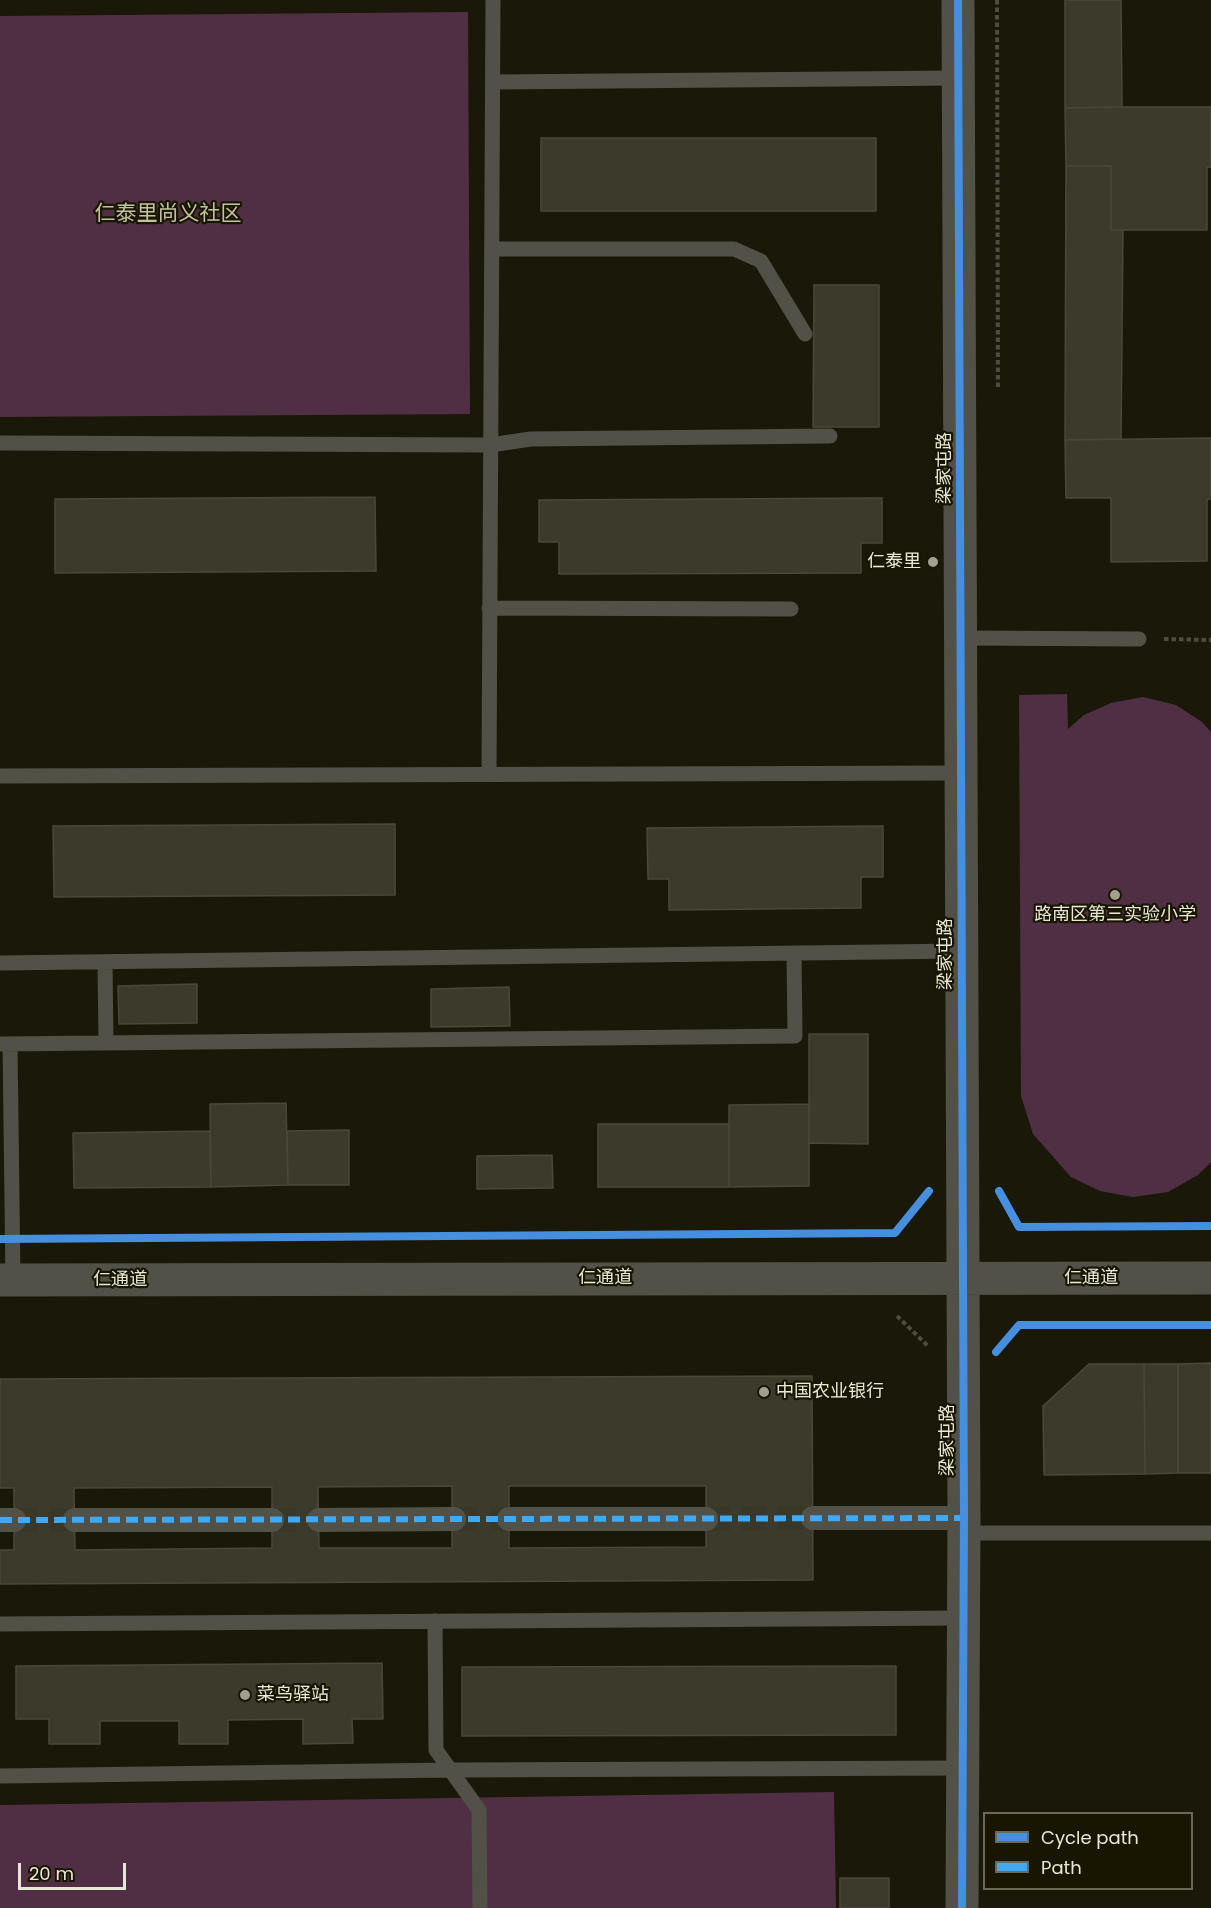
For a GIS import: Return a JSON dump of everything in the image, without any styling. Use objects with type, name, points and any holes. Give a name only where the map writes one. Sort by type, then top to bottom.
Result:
[{"type":"street","name":"梁家屯路","points":[[958,0],[961,1277],[964,1526],[962,1908]]},
{"type":"street","name":"仁通道","points":[[6,1280],[1211,1278]]},
{"type":"street","points":[[813,1518],[964,1526]]},
{"type":"street","points":[[319,1520],[454,1519]]},
{"type":"street","points":[[509,1519],[706,1519]]},
{"type":"street","points":[[75,1520],[272,1520]]},
{"type":"lane","points":[[489,774],[493,0]]},
{"type":"lane","points":[[493,82],[959,78]]},
{"type":"lane","points":[[492,249],[734,249],[761,261],[805,334]]},
{"type":"lane","points":[[0,443],[490,445],[531,439],[830,436]]},
{"type":"lane","points":[[489,608],[791,609]]},
{"type":"lane","points":[[960,638],[1139,639]]},
{"type":"lane","points":[[0,776],[961,773]]},
{"type":"lane","points":[[0,963],[961,951]]},
{"type":"lane","points":[[6,1280],[5,1044],[795,1036],[794,953]]},
{"type":"lane","points":[[105,962],[106,1043]]},
{"type":"lane","points":[[964,1526],[1211,1533]]},
{"type":"lane","points":[[0,1624],[963,1618]]},
{"type":"lane","points":[[435,1621],[436,1750],[479,1810],[480,1908]]},
{"type":"lane","points":[[0,1776],[451,1770],[963,1768]]},
{"type":"path","points":[[1139,639],[1211,640]]},
{"type":"shaded area","points":[[468,12],[470,414],[0,417],[0,16]]},
{"type":"shaded area","name":"路南区第三实验小学","points":[[1067,694],[1068,729],[1084,715],[1111,703],[1143,697],[1176,705],[1202,722],[1211,732],[1211,1162],[1198,1175],[1168,1192],[1133,1197],[1100,1191],[1071,1177],[1033,1134],[1021,1096],[1019,695]]},
{"type":"shaded area","points":[[834,1792],[836,1908],[0,1908],[0,1805]]},
{"type":"building","points":[[1065,0],[1121,0],[1122,107],[1065,108]]},
{"type":"building","points":[[1211,107],[1211,167],[1207,167],[1207,230],[1111,230],[1111,166],[1066,166],[1065,108]]},
{"type":"building","points":[[541,138],[876,138],[876,211],[541,211]]},
{"type":"building","points":[[1066,166],[1111,166],[1111,230],[1123,230],[1121,439],[1065,440]]},
{"type":"building","points":[[814,285],[879,285],[879,427],[813,427]]},
{"type":"building","points":[[1211,438],[1211,499],[1207,499],[1207,561],[1111,562],[1111,498],[1066,498],[1065,440]]},
{"type":"building","points":[[375,497],[376,571],[55,573],[55,499]]},
{"type":"building","points":[[882,498],[882,543],[861,543],[861,573],[559,574],[559,542],[539,542],[539,500]]},
{"type":"building","points":[[395,824],[395,895],[54,897],[53,826]]},
{"type":"building","points":[[883,826],[883,877],[861,877],[861,908],[669,910],[669,879],[648,879],[647,828]]},
{"type":"building","points":[[197,984],[197,1023],[119,1024],[118,986]]},
{"type":"building","points":[[509,987],[510,1026],[431,1027],[431,989]]},
{"type":"building","points":[[809,1034],[868,1034],[868,1144],[809,1143]]},
{"type":"building","points":[[286,1103],[288,1185],[211,1187],[210,1104]]},
{"type":"building","points":[[809,1104],[809,1186],[729,1187],[729,1105]]},
{"type":"building","points":[[598,1124],[729,1124],[729,1187],[598,1187]]},
{"type":"building","points":[[349,1130],[349,1185],[288,1185],[287,1131]]},
{"type":"building","points":[[210,1131],[211,1187],[74,1188],[73,1133]]},
{"type":"building","points":[[552,1155],[553,1188],[477,1189],[477,1156]]},
{"type":"building","points":[[1211,1363],[1211,1473],[1178,1473],[1178,1364]]},
{"type":"building","points":[[1089,1364],[1144,1364],[1145,1474],[1044,1475],[1043,1406]]},
{"type":"building","points":[[1144,1364],[1178,1364],[1178,1473],[1145,1474]]},
{"type":"building","points":[[812,1376],[813,1580],[0,1584],[0,1550],[14,1550],[14,1488],[0,1488],[0,1379]],"holes":[[[452,1486],[452,1548],[319,1548],[318,1487]],[[509,1486],[706,1486],[706,1547],[509,1548]],[[272,1487],[272,1548],[75,1550],[74,1488]]]},
{"type":"building","points":[[382,1663],[383,1719],[352,1719],[353,1743],[303,1744],[303,1719],[228,1720],[228,1744],[179,1744],[179,1721],[100,1721],[100,1744],[49,1744],[49,1719],[16,1719],[16,1666]]},
{"type":"building","points":[[896,1666],[896,1735],[462,1736],[462,1667]]},
{"type":"building","points":[[840,1878],[889,1878],[889,1908],[840,1908]]},
{"type":"tunnel","points":[[706,1519],[813,1518]]},
{"type":"tunnel","points":[[454,1519],[509,1519]]},
{"type":"tunnel","points":[[14,1520],[75,1520]]},
{"type":"tunnel","points":[[272,1520],[319,1520]]},
{"type":"marked path","points":[[0,1520],[964,1518]]},
{"type":"cycle path","points":[[958,0],[964,1518],[962,1908]]},
{"type":"cycle path","points":[[0,1239],[895,1233],[929,1191]]},
{"type":"cycle path","points":[[999,1191],[1019,1227],[1211,1226]]},
{"type":"cycle path","points":[[996,1352],[1019,1325],[1211,1325]]},
{"type":"place","name":"仁泰里","points":[[933,562]]},
{"type":"place","name":"路南区第三实验小学","points":[[1115,895]]},
{"type":"place","name":"中国农业银行","points":[[764,1392]]},
{"type":"place","name":"菜鸟驿站","points":[[245,1695]]},
{"type":"district","name":"仁泰里尚义社区","points":[[168,215]]}]
